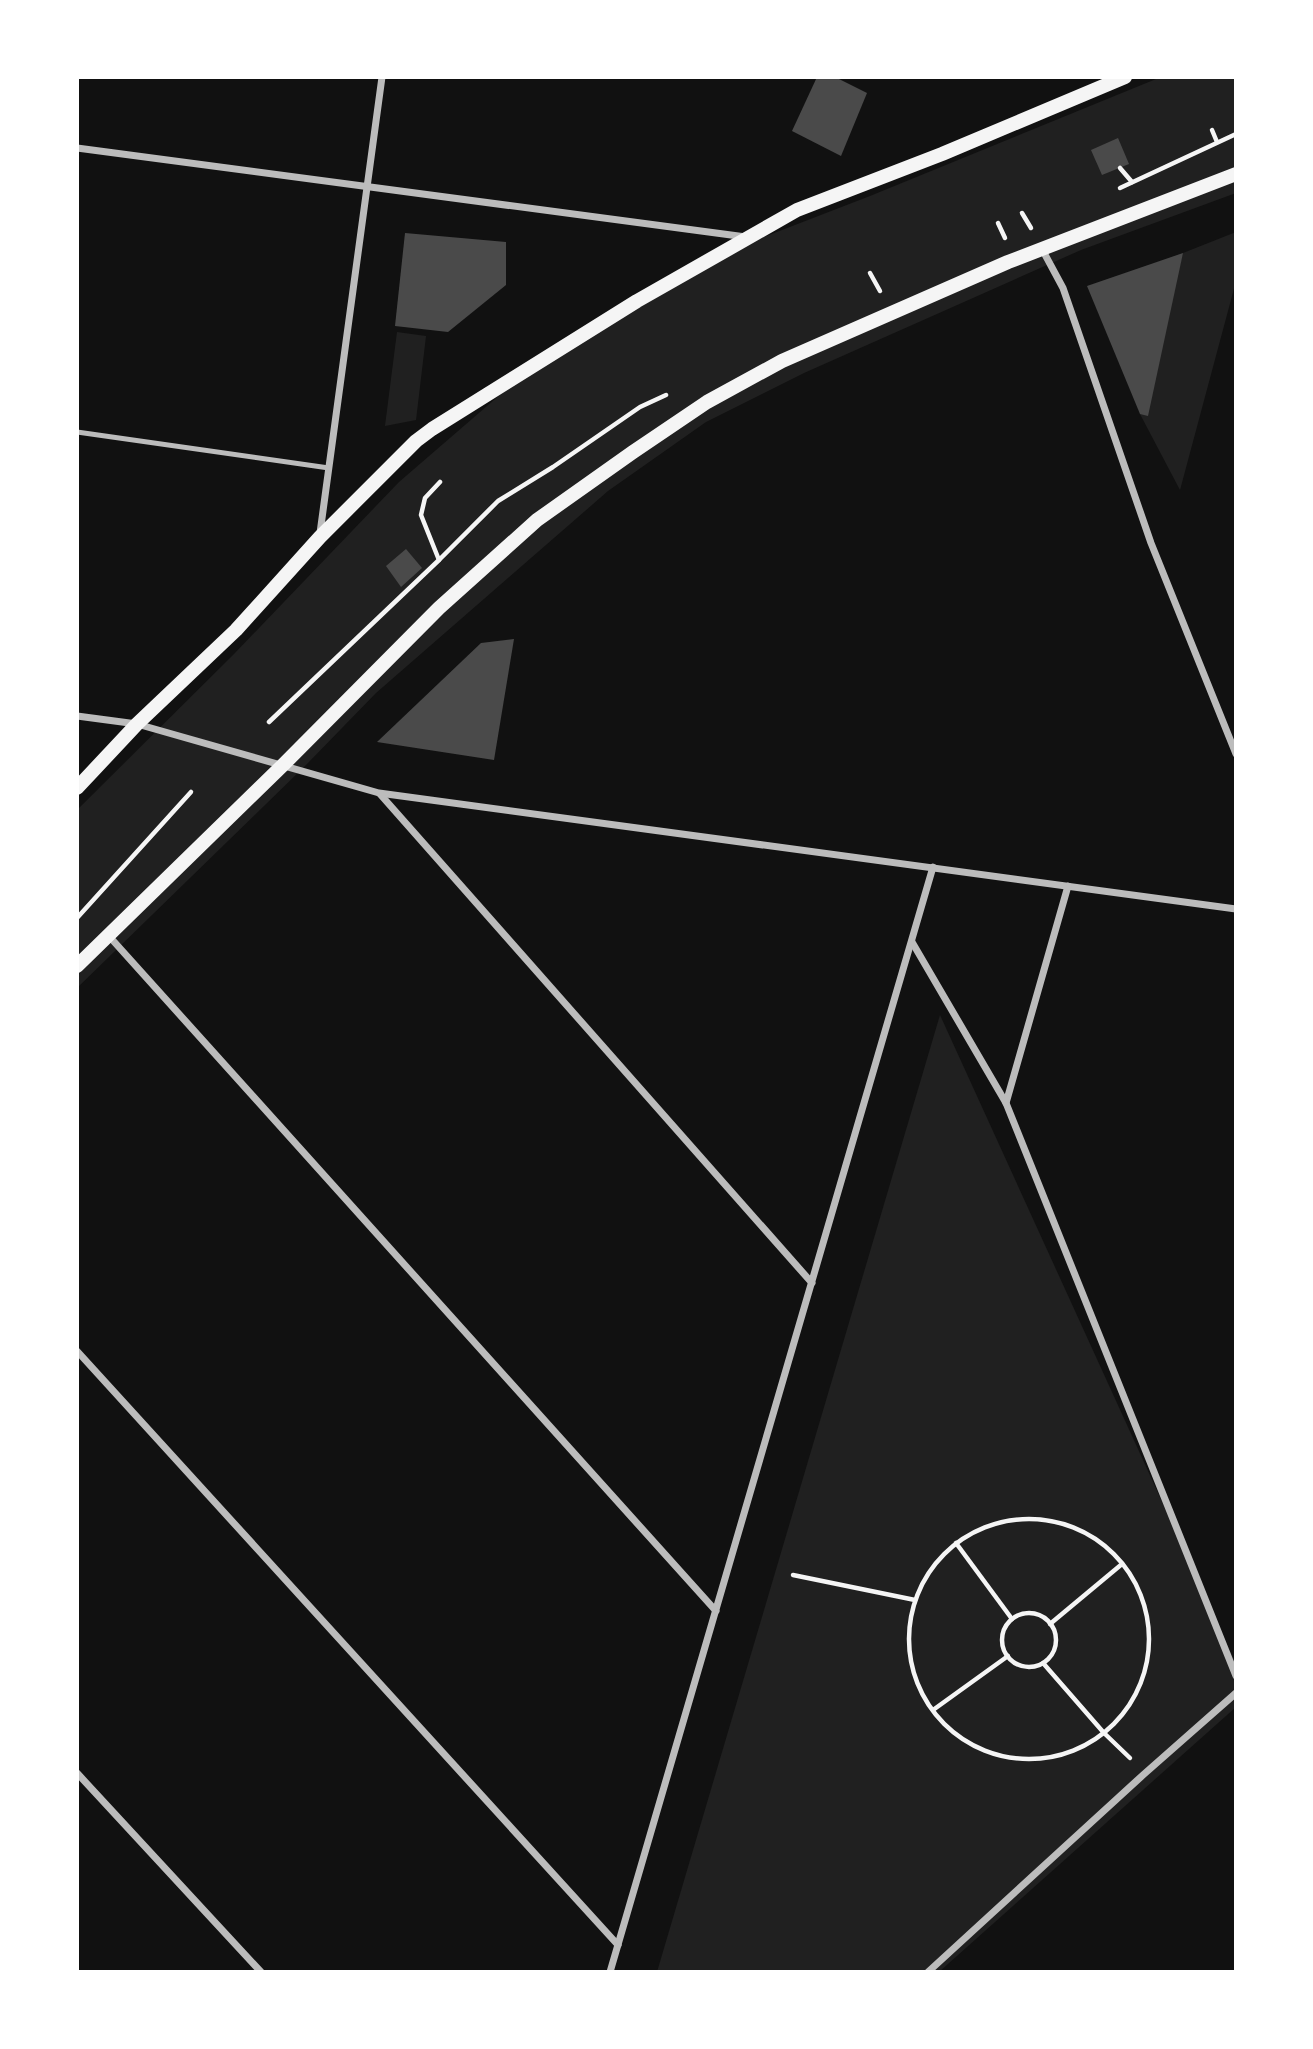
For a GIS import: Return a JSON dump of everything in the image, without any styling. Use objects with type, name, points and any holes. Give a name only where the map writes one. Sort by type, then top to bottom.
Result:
[{"type":"main road","points":[[77,788],[137,724],[236,630],[320,537],[416,441],[432,429],[637,301],[797,210],[942,154],[1125,77]]},
{"type":"main road","points":[[77,967],[439,608],[527,529],[633,452],[707,402],[782,361],[919,299],[1236,174]]},
{"type":"street","points":[[320,537],[382,77]]},
{"type":"street","points":[[77,148],[748,237]]},
{"type":"street","points":[[1042,249],[1063,288],[1151,543],[1236,754]]},
{"type":"street","points":[[77,716],[137,724],[379,793],[1236,909]]},
{"type":"street","points":[[379,793],[812,1283]]},
{"type":"street","points":[[610,1972],[933,867]]},
{"type":"street","points":[[1006,1103],[1068,886]]},
{"type":"street","points":[[108,935],[716,1611]]},
{"type":"street","points":[[912,942],[1006,1103],[1236,1676]]},
{"type":"street","points":[[77,1351],[618,1945]]},
{"type":"street","points":[[928,1972],[1132,1784],[1236,1693]]},
{"type":"street","points":[[77,1773],[261,1972]]},
{"type":"lane","points":[[77,432],[329,468]]},
{"type":"path","points":[[1212,130],[1217,142]]},
{"type":"path","points":[[1120,167],[1132,182]]},
{"type":"path","points":[[1022,213],[1031,229]]},
{"type":"path","points":[[998,223],[1006,239]]},
{"type":"path","points":[[870,273],[881,294]]},
{"type":"path","points":[[439,560],[421,515],[425,498],[440,482]]},
{"type":"path","points":[[77,918],[191,792]]},
{"type":"path","points":[[77,904],[84,911]]},
{"type":"path","points":[[1032,1518],[1072,1526],[1106,1546],[1122,1564],[1133,1577],[1148,1614],[1150,1653],[1139,1692],[1115,1725],[1082,1748],[1044,1759],[1005,1758],[968,1743],[938,1718],[917,1685],[908,1647],[915,1600],[929,1572],[956,1543],[992,1525],[1032,1518]]},
{"type":"path","points":[[956,1543],[1012,1619]]},
{"type":"path","points":[[1050,1624],[1122,1564]]},
{"type":"path","points":[[793,1575],[915,1600]]},
{"type":"path","points":[[1037,1614],[1050,1624],[1055,1632],[1055,1649],[1044,1663],[1021,1666],[1008,1657],[1002,1641],[1012,1619],[1020,1615],[1037,1614]]},
{"type":"path","points":[[933,1710],[1008,1657]]},
{"type":"path","points":[[1044,1663],[1104,1733],[1132,1760]]},
{"type":"shaded area","points":[[1161,77],[1236,77],[1236,193],[1081,250],[804,373],[706,422],[608,491],[376,693],[77,988],[77,810],[234,654],[399,482],[509,387],[738,247]]},
{"type":"shaded area","points":[[1236,232],[1236,281],[1180,490],[1140,414],[1183,253]]},
{"type":"shaded area","points":[[397,332],[426,336],[416,420],[385,426]]},
{"type":"shaded area","points":[[940,1015],[1236,1664],[1236,1707],[939,1972],[657,1972]]},
{"type":"building","points":[[817,77],[835,77],[867,93],[841,156],[792,131]]},
{"type":"building","points":[[1118,138],[1129,164],[1102,175],[1091,150]]},
{"type":"building","points":[[405,233],[506,242],[506,285],[448,332],[395,326]]},
{"type":"building","points":[[1183,253],[1148,416],[1140,414],[1087,286]]},
{"type":"building","points":[[406,549],[422,568],[401,587],[386,566]]},
{"type":"building","points":[[514,639],[494,760],[377,742],[481,643]]}]
